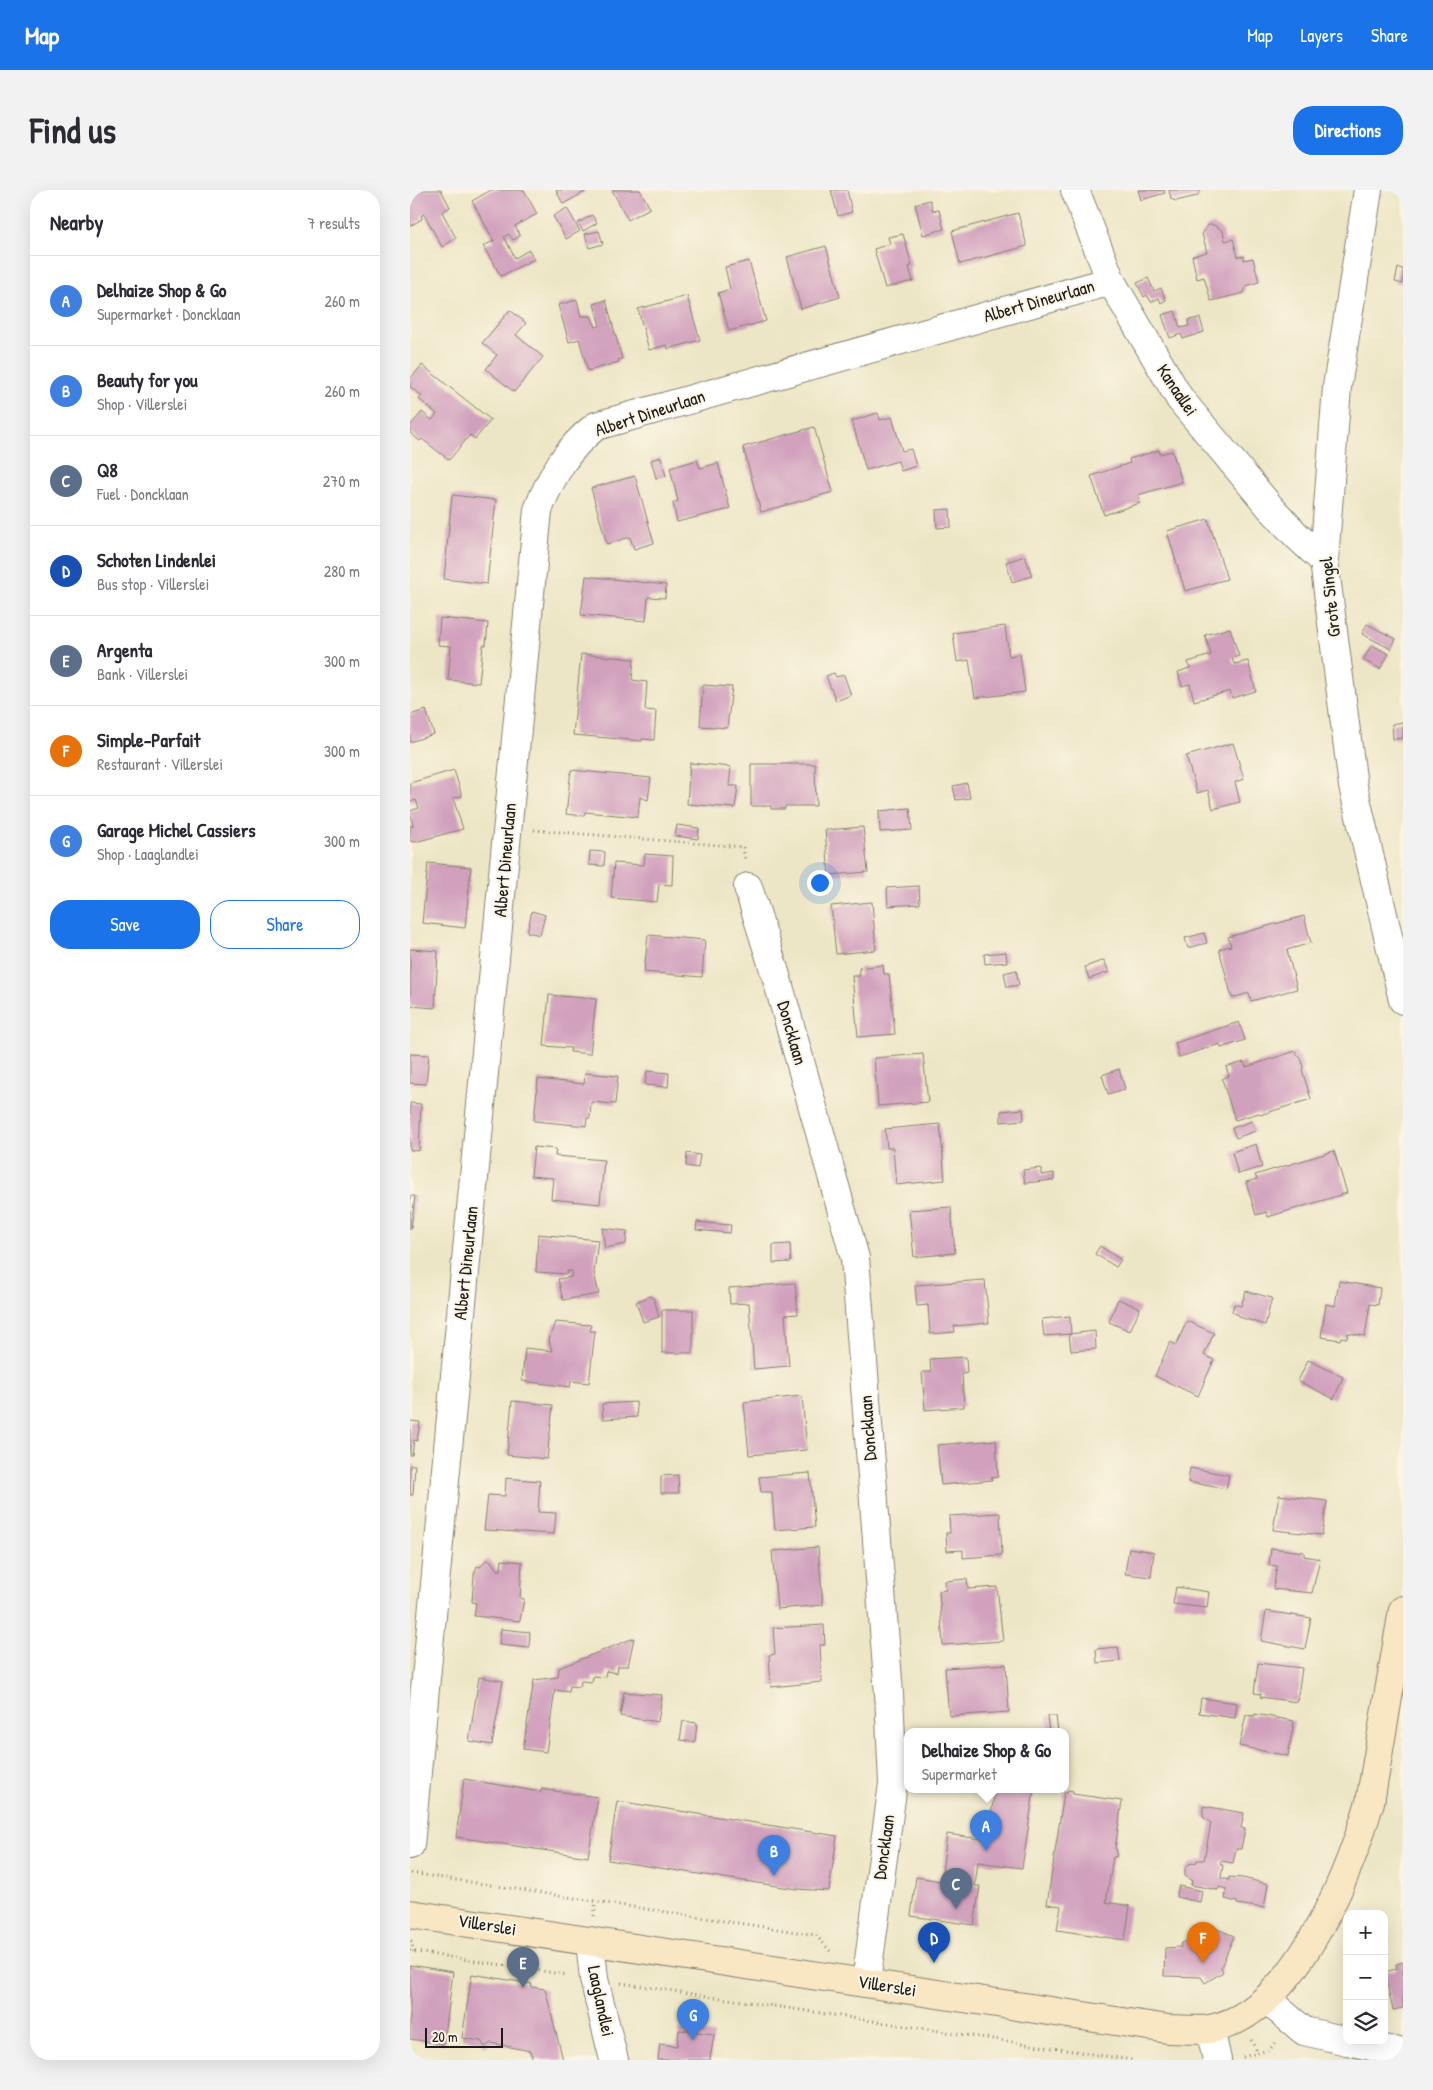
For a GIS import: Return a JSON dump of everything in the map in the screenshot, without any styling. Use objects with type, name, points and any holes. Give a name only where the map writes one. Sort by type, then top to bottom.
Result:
[{"type":"street","name":"Kanaallei","points":[[1075,190],[1111,281],[1180,400],[1270,506],[1297,536],[1324,560]]},
{"type":"street","name":"Grote Singel","points":[[1368,190],[1337,387],[1324,560],[1353,786],[1403,1000]]},
{"type":"street","name":"Albert Dineurlaan","points":[[410,1845],[538,510],[551,477],[581,438],[596,426],[1111,281]]},
{"type":"street","name":"Doncklaan","points":[[748,887],[777,979],[855,1258],[889,1694],[892,1784],[866,1982]]},
{"type":"street","name":"Villerslei","points":[[410,1914],[1168,2029],[1210,2029],[1231,2021],[1266,2000],[1301,1958],[1336,1896],[1362,1830],[1380,1752],[1403,1610]]},
{"type":"street","name":"Laaglandlei","points":[[590,1941],[594,1979],[614,2060]]},
{"type":"street","points":[[1266,2000],[1304,2031],[1343,2040]]},
{"type":"street","points":[[1210,2029],[1229,2059]]},
{"type":"street","points":[[1364,2045],[1403,2054]]},
{"type":"path","points":[[509,825],[540,830],[742,847],[748,887]]},
{"type":"path","points":[[410,1873],[816,1935],[833,1954]]},
{"type":"path","points":[[410,1938],[412,1952],[1132,2060]]},
{"type":"path","points":[[1229,2059],[1270,2050],[1292,2022]]},
{"type":"building","points":[[410,190],[441,190],[450,207],[442,212],[456,238],[442,247],[424,214],[421,216],[422,219],[410,226]]},
{"type":"building","points":[[491,190],[524,190],[537,214],[515,226],[520,236],[513,240],[509,234],[504,237],[515,258],[529,250],[534,259],[501,276],[483,246],[494,241],[472,201]]},
{"type":"building","points":[[556,190],[584,190],[585,192],[563,204]]},
{"type":"building","points":[[612,190],[640,190],[650,208],[628,220]]},
{"type":"building","points":[[831,190],[847,190],[852,212],[838,216]]},
{"type":"building","points":[[1138,190],[1164,190],[1165,193],[1141,200]]},
{"type":"building","points":[[1169,190],[1201,190],[1197,196],[1176,201],[1171,199]]},
{"type":"building","points":[[930,200],[933,211],[939,210],[944,229],[923,235],[915,204]]},
{"type":"building","points":[[567,208],[580,231],[566,239],[553,216]]},
{"type":"building","points":[[1018,213],[1027,246],[960,264],[952,231]]},
{"type":"building","points":[[592,215],[597,223],[583,231],[578,223]]},
{"type":"building","points":[[1208,225],[1214,225],[1223,231],[1225,241],[1233,239],[1238,257],[1244,256],[1244,260],[1253,258],[1259,282],[1246,286],[1244,293],[1211,301],[1204,277],[1197,279],[1192,256],[1207,252],[1202,234]]},
{"type":"building","points":[[599,231],[603,244],[589,248],[585,234]]},
{"type":"building","points":[[903,234],[912,266],[909,267],[913,281],[885,288],[874,249],[890,244],[888,237]]},
{"type":"building","points":[[826,246],[840,297],[801,309],[787,257]]},
{"type":"building","points":[[749,261],[766,321],[729,331],[718,293],[730,289],[725,267]]},
{"type":"building","points":[[1398,268],[1403,269],[1403,284],[1395,282]]},
{"type":"building","points":[[1148,278],[1154,291],[1161,288],[1166,300],[1161,303],[1159,298],[1151,302],[1147,295],[1144,297],[1137,283]]},
{"type":"building","points":[[687,296],[700,340],[668,349],[667,345],[649,350],[638,309]]},
{"type":"building","points":[[577,300],[581,316],[591,316],[596,327],[600,326],[594,304],[606,300],[622,359],[618,360],[619,362],[588,371],[579,339],[569,342],[558,305]]},
{"type":"building","points":[[510,310],[526,323],[516,335],[543,357],[514,392],[486,369],[497,355],[482,343]]},
{"type":"building","points":[[1175,311],[1180,328],[1189,326],[1188,320],[1200,318],[1204,332],[1183,339],[1181,334],[1170,338],[1162,315]]},
{"type":"building","points":[[422,365],[491,420],[475,439],[470,435],[449,460],[422,439],[420,441],[410,433],[410,426],[422,412],[432,420],[437,414],[419,399],[422,396],[410,387],[410,379]]},
{"type":"building","points":[[878,413],[880,420],[892,417],[902,451],[911,449],[916,466],[901,471],[898,461],[866,470],[852,421]]},
{"type":"building","points":[[814,427],[833,492],[761,512],[743,447]]},
{"type":"building","points":[[1159,450],[1160,454],[1172,451],[1182,482],[1138,495],[1140,503],[1104,515],[1091,476],[1130,463],[1129,459]]},
{"type":"building","points":[[661,457],[666,476],[656,478],[651,460]]},
{"type":"building","points":[[697,460],[700,468],[718,463],[730,509],[677,522],[673,503],[678,501],[670,468]]},
{"type":"building","points":[[635,476],[654,543],[634,549],[630,537],[607,544],[591,488]]},
{"type":"building","points":[[452,495],[496,500],[487,584],[444,579]]},
{"type":"building","points":[[950,509],[951,527],[937,528],[936,510]]},
{"type":"building","points":[[1208,519],[1227,579],[1185,591],[1167,531]]},
{"type":"building","points":[[1025,556],[1032,576],[1012,582],[1006,562]]},
{"type":"building","points":[[586,576],[666,585],[665,598],[648,597],[646,621],[581,615]]},
{"type":"building","points":[[440,618],[488,623],[486,645],[483,645],[479,683],[448,680],[451,646],[438,645]]},
{"type":"building","points":[[1367,624],[1396,639],[1391,649],[1362,634]]},
{"type":"building","points":[[1005,626],[1009,656],[1020,654],[1025,692],[975,698],[969,660],[957,662],[953,633]]},
{"type":"building","points":[[1230,628],[1239,656],[1232,658],[1234,664],[1248,661],[1256,691],[1232,698],[1230,691],[1194,701],[1190,684],[1182,686],[1178,672],[1190,668],[1188,662],[1211,655],[1205,635]]},
{"type":"building","points":[[1372,645],[1389,654],[1380,669],[1363,660]]},
{"type":"building","points":[[581,654],[634,659],[632,680],[647,682],[645,710],[656,711],[654,740],[642,739],[642,741],[573,735]]},
{"type":"building","points":[[834,673],[836,677],[844,675],[851,695],[836,701],[826,676]]},
{"type":"building","points":[[703,685],[732,687],[727,728],[700,726]]},
{"type":"building","points":[[426,710],[434,734],[410,742],[410,715]]},
{"type":"building","points":[[1403,722],[1403,738],[1393,739],[1392,724]]},
{"type":"building","points":[[1233,743],[1244,779],[1235,782],[1240,802],[1213,809],[1208,790],[1197,793],[1186,756]]},
{"type":"building","points":[[690,763],[731,767],[729,786],[738,786],[735,808],[687,804]]},
{"type":"building","points":[[751,764],[815,764],[816,806],[785,806],[785,809],[771,809],[771,806],[751,806]]},
{"type":"building","points":[[454,770],[462,796],[453,798],[463,829],[415,842],[410,841],[410,826],[413,826],[410,811],[419,808],[416,800],[410,802],[410,783]]},
{"type":"building","points":[[571,770],[651,778],[648,800],[640,797],[638,817],[585,812],[584,816],[566,814]]},
{"type":"building","points":[[967,783],[970,798],[956,800],[953,786]]},
{"type":"building","points":[[910,808],[912,830],[880,832],[879,811]]},
{"type":"building","points":[[677,825],[699,828],[698,839],[675,836]]},
{"type":"building","points":[[863,827],[868,872],[829,875],[825,830]]},
{"type":"building","points":[[590,851],[605,852],[604,866],[589,865]]},
{"type":"building","points":[[645,854],[673,856],[672,885],[659,884],[657,902],[611,898],[614,863],[644,865]]},
{"type":"building","points":[[428,863],[471,867],[465,928],[422,923]]},
{"type":"building","points":[[919,886],[920,904],[888,906],[887,888]]},
{"type":"building","points":[[872,902],[876,950],[836,954],[831,906]]},
{"type":"building","points":[[532,911],[545,915],[540,935],[527,932]]},
{"type":"building","points":[[1304,916],[1311,943],[1287,950],[1297,989],[1251,1001],[1249,993],[1232,998],[1219,949],[1231,946],[1228,937]]},
{"type":"building","points":[[1204,933],[1207,943],[1188,948],[1185,938]]},
{"type":"building","points":[[648,935],[705,940],[702,977],[644,972]]},
{"type":"building","points":[[410,949],[438,951],[435,1008],[410,1006]]},
{"type":"building","points":[[1006,952],[1007,962],[985,964],[984,954]]},
{"type":"building","points":[[1104,960],[1109,972],[1089,979],[1085,967]]},
{"type":"building","points":[[883,965],[884,974],[889,974],[895,1034],[858,1037],[852,976],[860,976],[859,968]]},
{"type":"building","points":[[1016,970],[1019,985],[1007,987],[1004,973]]},
{"type":"building","points":[[549,995],[596,999],[590,1054],[570,1052],[571,1048],[544,1046]]},
{"type":"building","points":[[1239,1022],[1245,1040],[1221,1048],[1220,1044],[1179,1057],[1175,1043]]},
{"type":"building","points":[[1296,1051],[1300,1057],[1311,1099],[1260,1115],[1259,1113],[1235,1120],[1222,1079],[1229,1076],[1226,1067],[1244,1062],[1246,1067]]},
{"type":"building","points":[[410,1054],[429,1055],[426,1084],[410,1083]]},
{"type":"building","points":[[923,1054],[928,1102],[878,1106],[874,1058]]},
{"type":"building","points":[[1119,1069],[1125,1089],[1108,1094],[1102,1075]]},
{"type":"building","points":[[647,1071],[669,1073],[668,1087],[645,1085]]},
{"type":"building","points":[[585,1073],[618,1076],[615,1104],[591,1102],[590,1118],[587,1118],[586,1126],[534,1121],[538,1079],[584,1084]]},
{"type":"building","points":[[410,1103],[421,1104],[419,1151],[410,1150]]},
{"type":"building","points":[[1023,1109],[1024,1120],[1001,1122],[1001,1111]]},
{"type":"building","points":[[1252,1121],[1255,1131],[1236,1138],[1232,1128]]},
{"type":"building","points":[[940,1124],[945,1180],[896,1185],[893,1148],[887,1148],[885,1129]]},
{"type":"building","points":[[1256,1144],[1262,1167],[1238,1174],[1232,1152]]},
{"type":"building","points":[[534,1147],[556,1149],[555,1156],[604,1160],[600,1204],[551,1199],[553,1178],[531,1176]]},
{"type":"building","points":[[1334,1151],[1347,1193],[1268,1217],[1267,1212],[1256,1215],[1246,1182],[1257,1179],[1255,1175]]},
{"type":"building","points":[[687,1153],[700,1155],[698,1168],[686,1166]]},
{"type":"building","points":[[1041,1168],[1041,1175],[1054,1173],[1054,1180],[1025,1183],[1023,1170]]},
{"type":"building","points":[[410,1196],[415,1196],[411,1229],[410,1229]]},
{"type":"building","points":[[951,1207],[955,1253],[914,1257],[909,1210]]},
{"type":"building","points":[[697,1222],[731,1225],[730,1233],[696,1230]]},
{"type":"building","points":[[602,1228],[627,1231],[626,1244],[605,1248]]},
{"type":"building","points":[[538,1234],[598,1240],[594,1273],[599,1294],[563,1300],[558,1279],[571,1277],[572,1271],[567,1271],[567,1274],[536,1272]]},
{"type":"building","points":[[790,1244],[791,1262],[773,1263],[773,1245]]},
{"type":"building","points":[[1100,1246],[1121,1260],[1116,1267],[1095,1254]]},
{"type":"building","points":[[985,1280],[989,1323],[954,1326],[955,1332],[930,1334],[928,1305],[917,1306],[915,1285]]},
{"type":"building","points":[[1339,1281],[1380,1288],[1378,1305],[1370,1304],[1365,1336],[1348,1333],[1347,1338],[1341,1337],[1340,1340],[1321,1337],[1326,1304],[1335,1306]]},
{"type":"building","points":[[795,1283],[798,1314],[785,1315],[789,1366],[754,1369],[749,1303],[730,1304],[729,1288]]},
{"type":"building","points":[[1246,1291],[1272,1298],[1265,1325],[1239,1317],[1239,1315],[1232,1312],[1234,1304],[1241,1306]]},
{"type":"building","points":[[650,1296],[654,1299],[659,1317],[643,1322],[636,1302]]},
{"type":"building","points":[[1118,1299],[1140,1308],[1130,1331],[1109,1322]]},
{"type":"building","points":[[662,1310],[693,1310],[693,1353],[662,1353]]},
{"type":"building","points":[[1070,1316],[1071,1334],[1044,1336],[1042,1319]]},
{"type":"building","points":[[1187,1321],[1214,1333],[1204,1355],[1214,1360],[1198,1396],[1155,1376],[1170,1342],[1176,1345]]},
{"type":"building","points":[[555,1322],[591,1325],[590,1331],[595,1331],[589,1383],[571,1381],[570,1387],[522,1381],[525,1348],[552,1351],[549,1340]]},
{"type":"building","points":[[1095,1331],[1096,1349],[1071,1351],[1069,1334]]},
{"type":"building","points":[[966,1357],[967,1373],[962,1374],[964,1407],[925,1410],[922,1372],[931,1372],[930,1359]]},
{"type":"building","points":[[1308,1360],[1343,1377],[1334,1399],[1298,1381]]},
{"type":"building","points":[[802,1396],[807,1450],[749,1455],[744,1402]]},
{"type":"building","points":[[512,1401],[553,1405],[547,1459],[507,1455]]},
{"type":"building","points":[[636,1402],[637,1417],[603,1419],[602,1404]]},
{"type":"building","points":[[410,1421],[420,1422],[417,1441],[414,1440],[412,1455],[410,1455]]},
{"type":"building","points":[[996,1440],[998,1477],[991,1478],[992,1480],[941,1485],[937,1445]]},
{"type":"building","points":[[410,1465],[415,1465],[413,1495],[410,1495]]},
{"type":"building","points":[[1190,1468],[1229,1475],[1226,1489],[1188,1482]]},
{"type":"building","points":[[810,1473],[815,1527],[775,1530],[772,1492],[761,1492],[759,1477]]},
{"type":"building","points":[[678,1475],[679,1493],[661,1493],[661,1476]]},
{"type":"building","points":[[506,1478],[540,1481],[538,1512],[556,1513],[554,1534],[484,1530],[488,1495],[505,1496]]},
{"type":"building","points":[[1279,1495],[1327,1501],[1322,1535],[1273,1530]]},
{"type":"building","points":[[1000,1513],[1002,1555],[963,1558],[963,1550],[947,1551],[946,1533],[950,1533],[949,1516]]},
{"type":"building","points":[[818,1547],[823,1605],[777,1609],[772,1551]]},
{"type":"building","points":[[1129,1548],[1154,1552],[1151,1577],[1125,1574]]},
{"type":"building","points":[[1271,1548],[1304,1552],[1304,1556],[1320,1559],[1312,1593],[1273,1589],[1277,1566],[1269,1565]]},
{"type":"building","points":[[486,1560],[491,1561],[497,1570],[501,1570],[502,1560],[522,1562],[520,1598],[524,1599],[520,1621],[474,1616],[476,1603],[472,1602],[474,1575],[477,1566],[480,1567]]},
{"type":"building","points":[[967,1579],[968,1589],[997,1587],[1003,1641],[943,1645],[939,1591],[946,1590],[945,1581]]},
{"type":"building","points":[[1176,1587],[1209,1592],[1207,1608],[1173,1604]]},
{"type":"building","points":[[1266,1611],[1311,1618],[1305,1649],[1261,1641]]},
{"type":"building","points":[[824,1625],[825,1645],[820,1645],[822,1682],[771,1687],[769,1655],[775,1654],[773,1628]]},
{"type":"building","points":[[501,1629],[530,1632],[529,1648],[499,1645]]},
{"type":"building","points":[[634,1638],[628,1666],[618,1666],[617,1673],[606,1671],[605,1677],[593,1676],[592,1682],[581,1681],[580,1687],[570,1686],[569,1692],[555,1690],[546,1752],[523,1749],[534,1680],[558,1677],[559,1668]]},
{"type":"building","points":[[1118,1647],[1120,1661],[1097,1663],[1096,1649]]},
{"type":"building","points":[[1258,1663],[1302,1668],[1297,1702],[1260,1697],[1261,1694],[1254,1693]]},
{"type":"building","points":[[1006,1664],[1009,1712],[949,1716],[945,1668]]},
{"type":"building","points":[[479,1677],[503,1681],[492,1745],[469,1741]]},
{"type":"building","points":[[624,1692],[662,1695],[658,1722],[620,1716]]},
{"type":"building","points":[[1201,1698],[1237,1703],[1235,1718],[1199,1713]]},
{"type":"building","points":[[1255,1714],[1294,1721],[1288,1756],[1239,1746],[1246,1715],[1255,1716]]},
{"type":"building","points":[[1047,1716],[1056,1716],[1058,1728],[1048,1728]]},
{"type":"building","points":[[683,1721],[697,1723],[695,1742],[680,1740]]},
{"type":"building","points":[[464,1779],[541,1792],[541,1789],[598,1797],[588,1857],[456,1837]]},
{"type":"building","points":[[1069,1790],[1073,1791],[1073,1794],[1122,1801],[1115,1849],[1117,1850],[1116,1857],[1113,1857],[1106,1902],[1130,1906],[1125,1940],[1057,1930],[1061,1906],[1047,1904],[1064,1793],[1069,1793]]},
{"type":"building","points":[[995,1793],[1034,1793],[1022,1868],[978,1862],[975,1886],[980,1886],[974,1925],[911,1916],[916,1877],[941,1881],[947,1834],[987,1840]]},
{"type":"building","points":[[617,1801],[837,1836],[829,1891],[796,1889],[608,1860]]},
{"type":"building","points":[[1203,1806],[1244,1813],[1241,1828],[1245,1829],[1241,1849],[1236,1849],[1233,1863],[1221,1861],[1220,1865],[1223,1865],[1221,1878],[1229,1880],[1229,1877],[1243,1878],[1268,1884],[1264,1908],[1237,1904],[1237,1902],[1225,1899],[1226,1889],[1219,1887],[1218,1890],[1191,1885],[1192,1881],[1185,1876],[1185,1869],[1189,1864],[1197,1862],[1197,1860],[1204,1860],[1211,1823],[1203,1817]]},
{"type":"building","points":[[1179,1886],[1202,1891],[1200,1902],[1176,1897]]},
{"type":"building","points":[[1208,1925],[1234,1936],[1221,1967],[1223,1972],[1205,1983],[1201,1977],[1164,1976],[1165,1948],[1181,1947],[1180,1944],[1204,1932]]},
{"type":"building","points":[[1403,1962],[1403,2008],[1393,2010],[1388,1989],[1388,1971],[1397,1969],[1396,1964]]},
{"type":"building","points":[[410,1965],[453,1972],[444,2044],[410,2039]]},
{"type":"building","points":[[472,1974],[532,1984],[531,1987],[545,1989],[563,2060],[533,2060],[530,2051],[491,2043],[485,2047],[481,2041],[462,2038]]},
{"type":"building","points":[[679,2030],[714,2034],[710,2060],[658,2060],[660,2044],[677,2046]]},
{"type":"place","name":"Delhaize Shop & Go","points":[[986,1851]]},
{"type":"place","name":"Beauty for you","points":[[774,1876]]},
{"type":"place","name":"Q8","points":[[956,1909]]},
{"type":"place","name":"Schoten Lindenlei","points":[[934,1963]]},
{"type":"place","name":"Simple-Parfait","points":[[1203,1963]]},
{"type":"place","name":"Argenta","points":[[523,1988]]},
{"type":"place","name":"Garage Michel Cassiers","points":[[693,2040]]}]
